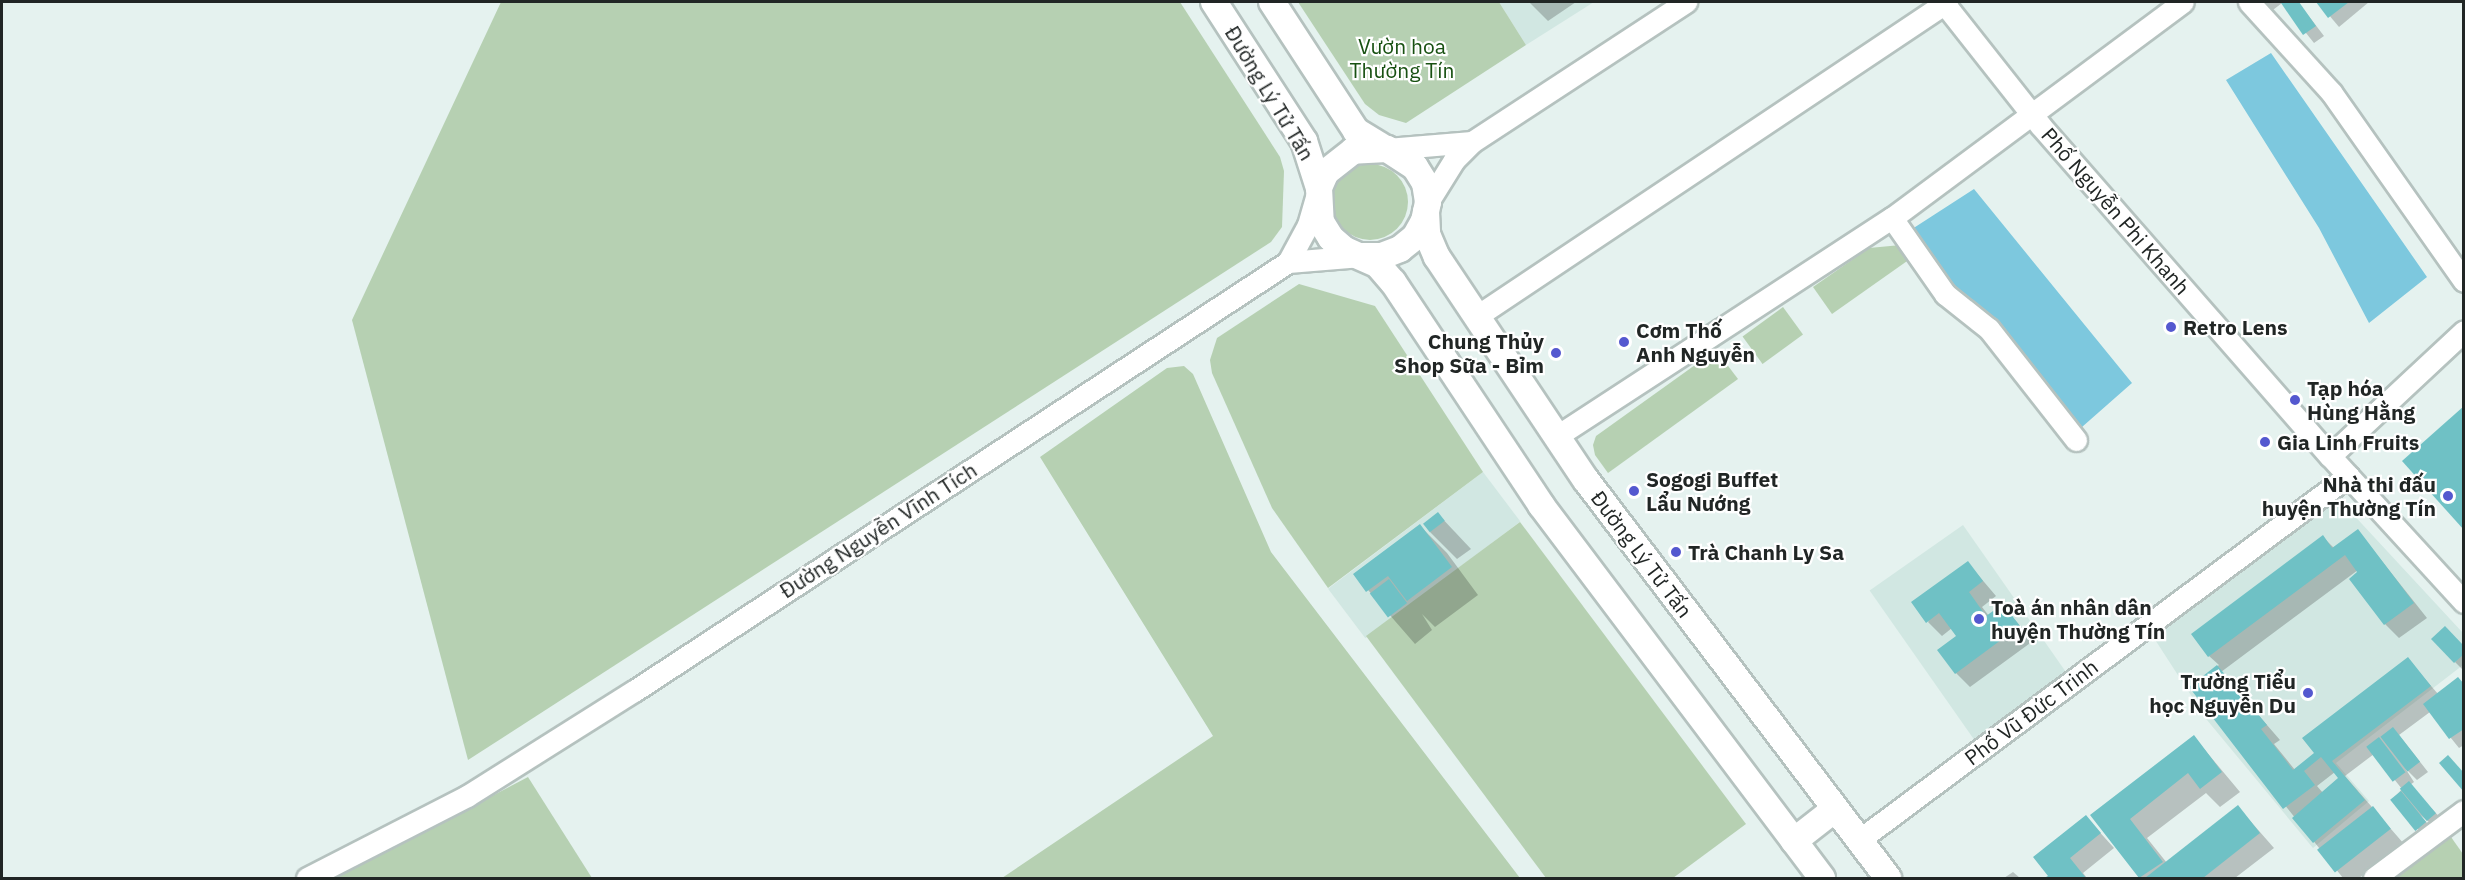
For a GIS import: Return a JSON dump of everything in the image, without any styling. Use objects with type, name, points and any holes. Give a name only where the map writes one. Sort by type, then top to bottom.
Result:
[{"type":"street","name":"Đường Lý Tử Tấn","points":[[1214,2],[1304,141],[1319,188]]},
{"type":"street","points":[[1272,2],[1356,131],[1415,167],[1425,183],[1427,207]]},
{"type":"street","points":[[1288,262],[1382,256],[1400,249],[1415,237],[1427,207],[1454,160],[1472,141],[1686,2]]},
{"type":"street","points":[[1477,316],[1945,2]]},
{"type":"street","name":"Phố Nguyễn Phi Khanh","points":[[1945,2],[2031,114],[2330,456],[2463,602]]},
{"type":"street","points":[[1557,436],[1892,218],[2183,2]]},
{"type":"street","points":[[2248,2],[2331,92],[2463,281]]},
{"type":"street","points":[[1288,262],[1308,225],[1319,188],[1338,159],[1353,151],[1472,141]]},
{"type":"street","points":[[1319,188],[1321,222],[1331,238],[1346,250],[1378,265],[1393,282],[1541,505],[1822,879]]},
{"type":"street","name":"Đường Lý Tử Tấn","points":[[1427,207],[1427,234],[1437,257],[1557,436],[1888,879]]},
{"type":"street","points":[[1892,218],[1945,294],[1989,329],[2076,440]]},
{"type":"street","name":"Đường Nguyễn Vĩnh Tích","points":[[307,879],[467,796],[634,691],[1288,262]]},
{"type":"street","points":[[2330,456],[2463,331]]},
{"type":"street","name":"Phố Vũ Đức Trinh","points":[[1859,840],[2348,476]]},
{"type":"street","points":[[1794,841],[1835,809]]},
{"type":"street","points":[[2374,879],[2463,811]]},
{"type":"shaded area","points":[[1499,2],[1594,2],[1526,45]]},
{"type":"shaded area","points":[[1483,472],[1520,522],[1365,638],[1328,589]]},
{"type":"shaded area","name":"Trường Tiểu học Nguyễn Du","points":[[2337,497],[2463,633],[2463,665],[2336,763],[2369,801],[2313,848],[2207,720],[2152,635]]},
{"type":"shaded area","points":[[1963,525],[2072,681],[1979,746],[1870,590]]},
{"type":"green space","points":[[501,2],[1180,2],[1280,157],[1284,171],[1282,227],[1271,242],[468,760],[352,320]]},
{"type":"green space","name":"Vườn hoa Thường Tín","points":[[1298,2],[1499,2],[1526,45],[1406,123],[1379,115],[1365,104]]},
{"type":"green space","points":[[1363,164],[1377,164],[1391,170],[1402,181],[1408,195],[1405,217],[1397,229],[1377,240],[1363,240],[1349,234],[1338,223],[1332,209],[1332,195],[1338,181],[1349,170]]},
{"type":"green space","points":[[1901,245],[1910,259],[1832,314],[1813,287],[1869,248]]},
{"type":"green space","points":[[1299,284],[1375,306],[1483,472],[1328,588],[1272,508],[1212,373],[1210,360],[1217,338]]},
{"type":"green space","points":[[1783,307],[1803,335],[1763,364],[1743,336]]},
{"type":"green space","points":[[1716,350],[1738,379],[1608,473],[1595,455],[1593,445],[1596,436]]},
{"type":"green space","points":[[1184,366],[1193,374],[1271,552],[1520,878],[1002,878],[1213,736],[1040,457],[1167,368]]},
{"type":"green space","points":[[1520,522],[1746,824],[1673,878],[1546,878],[1366,636]]},
{"type":"green space","points":[[528,777],[592,878],[336,878]]},
{"type":"green space","points":[[2451,837],[2463,854],[2463,878],[2394,878]]},
{"type":"water","points":[[2271,53],[2427,277],[2369,323],[2319,228],[2226,80]]},
{"type":"water","points":[[1974,189],[2132,383],[2082,427],[2004,330],[1955,287],[1909,231]]},
{"type":"building","points":[[2299,2],[2316,26],[2303,35],[2281,3]]},
{"type":"building","points":[[2316,2],[2349,2],[2328,18]]},
{"type":"building","name":"Nhà thi đấu huyện Thường Tín","points":[[2464,406],[2464,530],[2402,461]]},
{"type":"building","points":[[1438,512],[1445,521],[1430,532],[1423,524]]},
{"type":"building","points":[[1420,524],[1452,567],[1407,601],[1388,576],[1366,592],[1353,574]]},
{"type":"building","points":[[2358,529],[2414,603],[2384,625],[2349,579],[2357,572],[2345,555],[2208,657],[2191,634],[2323,535],[2332,548]]},
{"type":"building","name":"Toà án nhân dân huyện Thường Tín","points":[[1968,561],[1983,581],[1969,592],[1986,616],[2003,604],[2020,626],[1955,674],[1937,650],[1956,636],[1939,613],[1926,623],[1911,602]]},
{"type":"building","points":[[1389,579],[1407,603],[1388,617],[1370,593]]},
{"type":"building","points":[[2445,626],[2464,646],[2464,654],[2454,663],[2431,639]]},
{"type":"building","points":[[2408,657],[2431,686],[2332,761],[2365,800],[2313,843],[2292,818],[2338,778],[2321,757],[2304,771],[2315,785],[2283,809],[2189,687],[2217,665],[2267,725],[2261,729],[2293,770],[2314,753],[2302,738]]},
{"type":"building","points":[[2458,677],[2464,684],[2464,729],[2449,739],[2423,704]]},
{"type":"building","points":[[2393,727],[2420,762],[2407,772],[2380,737]]},
{"type":"building","points":[[2194,735],[2222,772],[2200,789],[2188,773],[2130,819],[2163,862],[2139,878],[2090,815]]},
{"type":"building","points":[[2379,737],[2405,772],[2393,782],[2366,747]]},
{"type":"building","points":[[2448,755],[2464,773],[2464,792],[2439,763]]},
{"type":"building","points":[[2409,781],[2436,813],[2427,821],[2400,789]]},
{"type":"building","points":[[2401,791],[2426,822],[2415,831],[2390,800]]},
{"type":"building","points":[[2238,805],[2260,833],[2203,878],[2145,878]]},
{"type":"building","points":[[2373,806],[2391,829],[2335,873],[2317,850]]},
{"type":"building","points":[[2086,815],[2101,833],[2070,858],[2086,878],[2044,878],[2048,876],[2033,857]]},
{"type":"place","name":"Retro Lens","points":[[2171,327]]},
{"type":"place","name":"Cơm Thố Anh Nguyễn","points":[[1624,342]]},
{"type":"place","name":"Chung Thủy Shop Sữa - Bỉm","points":[[1556,353]]},
{"type":"place","name":"Tạp hóa Hùng Hằng","points":[[2295,400]]},
{"type":"place","name":"Gia Linh Fruits","points":[[2265,442]]},
{"type":"place","name":"Sogogi Buffet Lẩu Nướng","points":[[1634,491]]},
{"type":"place","name":"Nhà thi đấu huyện Thường Tín","points":[[2448,496]]},
{"type":"place","name":"Trà Chanh Ly Sa","points":[[1676,552]]},
{"type":"place","name":"Toà án nhân dân huyện Thường Tín","points":[[1979,619]]},
{"type":"place","name":"Trường Tiểu học Nguyễn Du","points":[[2308,693]]}]
